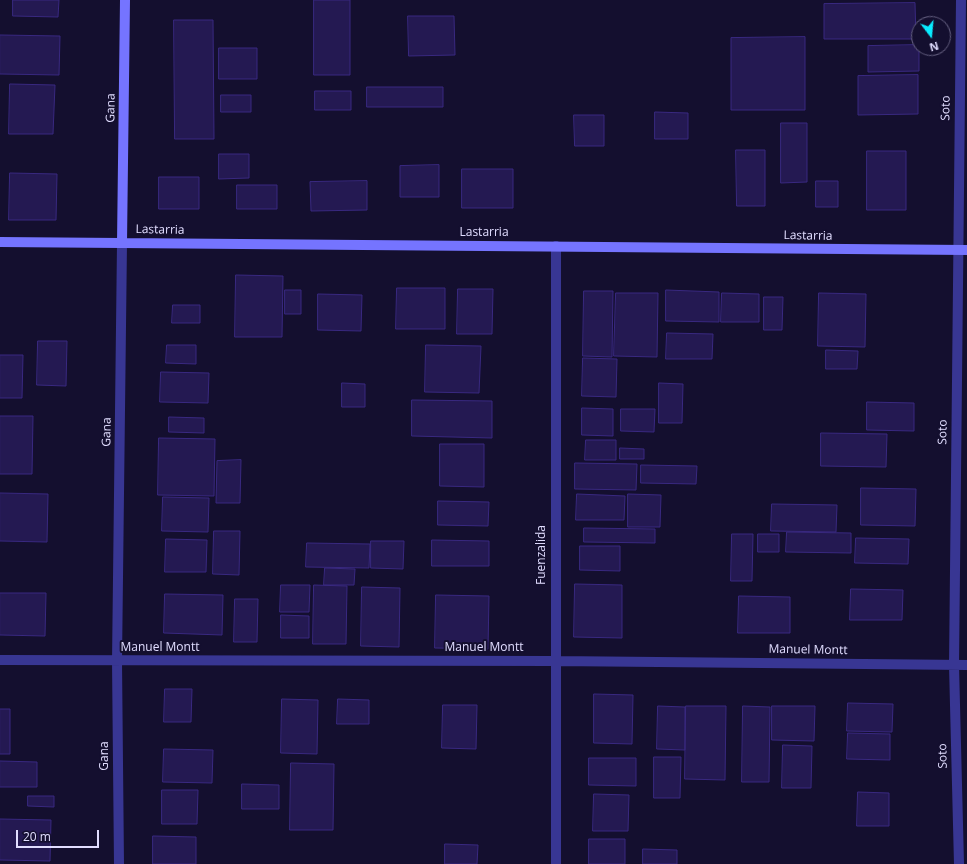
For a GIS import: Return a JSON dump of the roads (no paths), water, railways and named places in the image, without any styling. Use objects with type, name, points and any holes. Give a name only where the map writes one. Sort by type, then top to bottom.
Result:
[{"type":"main road","name":"Gana","points":[[122,242],[125,0]]},
{"type":"main road","name":"Lastarria","points":[[0,242],[962,250]]},
{"type":"street","name":"Soto","points":[[959,864],[954,665],[962,250],[961,0]]},
{"type":"street","name":"Gana","points":[[119,864],[117,661],[122,242]]},
{"type":"street","name":"Fuenzalida","points":[[556,246],[556,864]]},
{"type":"street","name":"Manuel Montt","points":[[0,660],[555,661],[967,665]]}]
